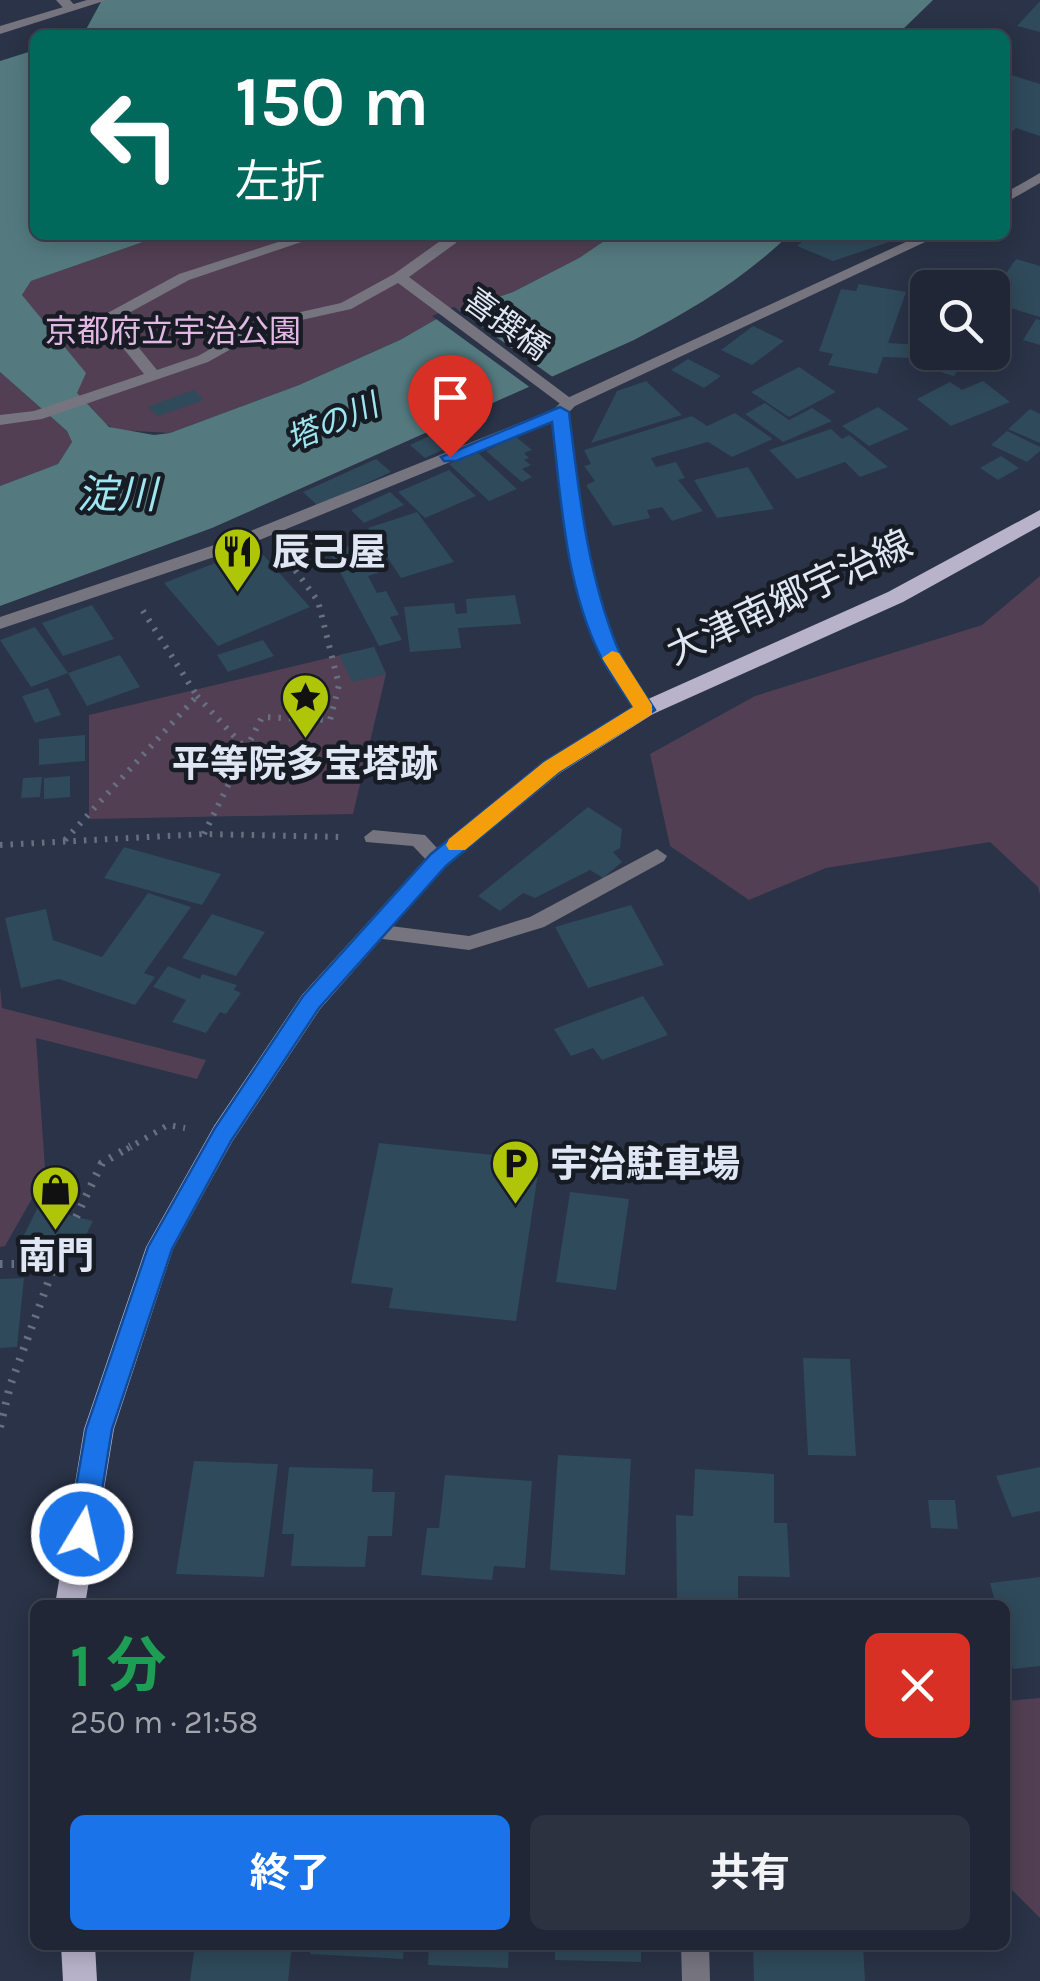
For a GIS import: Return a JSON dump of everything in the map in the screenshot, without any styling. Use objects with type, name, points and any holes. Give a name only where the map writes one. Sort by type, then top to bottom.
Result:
[{"type":"main road","name":"大津南郷宇治線","points":[[71,1600],[99,1429],[160,1247],[223,1134],[311,1002],[374,931],[438,860],[552,767],[645,710],[886,603],[986,552],[1040,516]]},
{"type":"main road","points":[[78,1950],[80,1981]]},
{"type":"street","points":[[0,30],[67,4],[94,2]]},
{"type":"street","points":[[1010,195],[1040,177]]},
{"type":"street","points":[[154,376],[107,320],[184,277],[299,240]]},
{"type":"street","points":[[0,420],[36,416],[204,359],[265,324],[346,306],[399,277],[452,240]]},
{"type":"street","points":[[0,623],[266,531],[564,408],[922,240]]},
{"type":"street","name":"喜撰橋","points":[[399,277],[548,387],[564,408]]},
{"type":"street","points":[[564,408],[575,540],[610,654],[645,710]]},
{"type":"street","points":[[373,837],[418,840],[438,860]]},
{"type":"street","points":[[374,931],[469,943],[537,922],[656,856]]},
{"type":"street","points":[[695,1950],[696,1981]]},
{"type":"path","points":[[204,834],[262,717],[330,720],[339,685],[318,601],[266,531]]},
{"type":"path","points":[[124,581],[197,696],[245,748]]},
{"type":"path","points":[[64,841],[197,696]]},
{"type":"path","points":[[0,845],[204,834],[373,837]]},
{"type":"path","points":[[76,1217],[102,1163],[168,1125],[223,1134]]},
{"type":"path","points":[[0,1427],[10,1386],[59,1253]]},
{"type":"path","points":[[0,1264],[54,1264]]},
{"type":"green space","name":"京都府立宇治公園","points":[[149,240],[606,240],[513,292],[440,317],[400,340],[299,385],[170,433],[117,430],[100,421],[77,393],[22,295],[31,281]]},
{"type":"green space","name":"京都府立宇治公園","points":[[0,372],[67,431],[72,442],[58,464],[0,486]]},
{"type":"green space","points":[[1040,576],[1040,895],[1038,887],[990,842],[826,868],[749,900],[670,846],[650,754],[755,696],[982,625]]},
{"type":"green space","points":[[374,647],[386,674],[353,814],[89,819],[89,715]]},
{"type":"green space","points":[[0,986],[2,1008],[206,1060],[197,1079],[36,1038],[47,1198],[34,1195],[5,1246],[0,1247]]},
{"type":"green space","points":[[1040,1698],[1040,1918],[1010,1888],[1010,1701]]},
{"type":"water","points":[[102,0],[933,0],[902,30],[86,30]]},
{"type":"water","name":"淀川","points":[[30,52],[30,240],[149,240],[31,281],[22,295],[86,373],[77,393],[109,427],[154,435],[170,433],[299,385],[400,340],[440,317],[513,292],[606,240],[783,240],[716,293],[634,340],[212,528],[0,606],[0,486],[58,464],[72,442],[67,431],[0,372],[0,61]]},
{"type":"pier","points":[[454,307],[557,380],[535,391],[432,316]]},
{"type":"building","points":[[1040,1],[1040,32],[1017,26]]},
{"type":"building","points":[[1010,75],[1040,84],[1040,136],[1016,128],[1010,133]]},
{"type":"building","points":[[805,240],[895,240],[833,261],[797,246]]},
{"type":"building","points":[[1016,259],[1040,266],[1040,317],[1010,308],[1012,281],[1008,270]]},
{"type":"building","points":[[859,284],[906,292],[888,343],[910,344],[910,358],[883,357],[877,374],[828,365],[833,354],[819,351],[841,289],[856,291]]},
{"type":"building","points":[[1036,319],[1040,320],[1040,345],[1023,340]]},
{"type":"building","points":[[753,326],[784,341],[752,365],[721,350]]},
{"type":"building","points":[[688,359],[721,376],[704,388],[671,370]]},
{"type":"building","points":[[799,367],[836,392],[789,417],[751,392]]},
{"type":"building","points":[[933,370],[958,370],[954,376]]},
{"type":"building","points":[[646,381],[682,415],[591,443],[617,391]]},
{"type":"building","points":[[983,381],[1010,402],[951,426],[917,399],[950,382],[962,390]]},
{"type":"building","points":[[194,390],[204,400],[158,416],[147,407]]},
{"type":"building","points":[[765,403],[789,420],[812,408],[832,421],[783,442],[745,414]]},
{"type":"building","points":[[878,407],[909,429],[869,446],[842,426]]},
{"type":"building","points":[[1030,409],[1040,414],[1040,443],[1008,429]]},
{"type":"building","points":[[735,413],[773,439],[732,457],[708,442],[651,458],[656,467],[676,462],[685,478],[678,480],[703,511],[672,521],[662,507],[647,510],[650,518],[613,526],[586,485],[595,481],[584,466],[591,464],[584,450],[692,416],[707,426]]},
{"type":"building","points":[[457,423],[473,436],[425,458],[410,445]]},
{"type":"building","points":[[831,429],[842,439],[849,435],[888,467],[860,477],[845,462],[797,479],[769,450]]},
{"type":"building","points":[[1007,431],[1040,447],[1040,451],[1027,462],[991,445]]},
{"type":"building","points":[[516,437],[532,450],[524,453],[529,458],[524,460],[531,465],[522,469],[532,477],[522,482],[486,451]]},
{"type":"building","points":[[477,452],[517,489],[489,501],[449,464]]},
{"type":"building","points":[[1001,456],[1019,468],[998,480],[980,468]]},
{"type":"building","points":[[376,459],[391,472],[318,506],[303,492]]},
{"type":"building","points":[[748,467],[774,509],[717,518],[694,480]]},
{"type":"building","points":[[449,470],[476,496],[425,518],[398,492]]},
{"type":"building","points":[[390,492],[404,505],[364,523],[351,510]]},
{"type":"building","points":[[417,512],[454,562],[401,578],[368,528]]},
{"type":"building","points":[[362,543],[378,573],[368,576],[377,593],[386,591],[399,615],[390,617],[402,640],[379,646],[329,551]]},
{"type":"building","name":"辰己屋","points":[[256,547],[310,607],[218,646],[164,583]]},
{"type":"building","points":[[515,595],[521,624],[458,628],[461,648],[410,652],[404,607],[454,603],[456,614],[467,613],[466,599]]},
{"type":"building","points":[[92,605],[114,639],[63,656],[42,623]]},
{"type":"building","points":[[35,627],[68,673],[31,687],[0,640]]},
{"type":"building","points":[[263,640],[274,656],[228,672],[217,655]]},
{"type":"building","points":[[374,647],[386,674],[352,682],[339,655]]},
{"type":"building","points":[[120,655],[140,687],[87,706],[68,673]]},
{"type":"building","points":[[48,688],[61,715],[35,723],[22,696]]},
{"type":"building","points":[[85,735],[85,761],[39,765],[39,739]]},
{"type":"building","points":[[70,776],[70,797],[44,799],[44,778]]},
{"type":"building","points":[[42,777],[40,797],[21,798],[23,778]]},
{"type":"building","points":[[588,807],[622,829],[620,848],[613,852],[622,862],[603,878],[590,870],[535,898],[523,893],[500,911],[478,896]]},
{"type":"building","points":[[124,847],[221,874],[202,905],[104,878]]},
{"type":"building","points":[[148,893],[191,907],[144,973],[155,977],[135,1005],[59,979],[21,988],[5,918],[46,909],[53,940],[102,957]]},
{"type":"building","points":[[631,905],[664,965],[588,988],[555,927]]},
{"type":"building","points":[[212,914],[265,932],[236,976],[182,958]]},
{"type":"building","points":[[168,966],[200,979],[202,974],[237,985],[234,990],[241,993],[226,1014],[220,1012],[206,1033],[172,1022],[186,1000],[153,987]]},
{"type":"building","points":[[643,996],[668,1035],[602,1060],[593,1048],[571,1056],[554,1029]]},
{"type":"building","points":[[379,1143],[540,1160],[516,1321],[389,1308],[393,1288],[351,1283]]},
{"type":"building","points":[[570,1192],[629,1199],[616,1290],[556,1282]]},
{"type":"building","name":"南門","points":[[38,1207],[93,1221],[75,1257],[20,1243]]},
{"type":"building","points":[[24,1278],[17,1347],[0,1348],[0,1279]]},
{"type":"building","points":[[803,1358],[850,1359],[856,1456],[808,1455]]},
{"type":"building","points":[[558,1455],[631,1459],[625,1575],[550,1570]]},
{"type":"building","points":[[194,1461],[278,1464],[264,1577],[176,1574]]},
{"type":"building","points":[[289,1467],[373,1469],[372,1492],[395,1492],[392,1536],[368,1536],[365,1567],[291,1566],[294,1534],[282,1534]]},
{"type":"building","points":[[1040,1467],[1040,1511],[1012,1517],[996,1476]]},
{"type":"building","points":[[695,1469],[774,1474],[774,1523],[787,1523],[790,1577],[738,1576],[738,1600],[677,1600],[676,1515],[693,1516]]},
{"type":"building","points":[[445,1475],[532,1481],[525,1568],[494,1566],[492,1580],[421,1575],[427,1528],[439,1528]]},
{"type":"building","points":[[928,1500],[955,1500],[958,1529],[931,1528]]},
{"type":"building","points":[[1040,1577],[1040,1666],[1013,1669],[1010,1600],[995,1600],[990,1583]]},
{"type":"building","points":[[194,1950],[291,1950],[288,1981],[190,1981]]},
{"type":"building","points":[[310,1950],[404,1950],[403,1959],[310,1954]]},
{"type":"building","points":[[429,1950],[509,1950],[508,1968],[428,1965]]},
{"type":"building","points":[[555,1950],[641,1950],[641,1962],[555,1960]]},
{"type":"building","points":[[753,1950],[863,1950],[865,1981],[754,1981]]},
{"type":"slow traffic","points":[[457,845],[552,767],[645,710],[612,658]]},
{"type":"place","name":"辰己屋","points":[[237,594]]},
{"type":"place","name":"平等院多宝塔跡","points":[[305,740]]},
{"type":"place","name":"宇治駐車場","points":[[515,1206]]},
{"type":"place","name":"南門","points":[[56,1232]]},
{"type":"route","points":[[82,1534],[99,1429],[160,1247],[223,1134],[311,1002],[438,860],[552,767],[645,710],[610,654],[593,605],[575,540],[560,412],[450,457]]},
{"type":"water label","name":"塔の川","points":[[332,422]]}]
